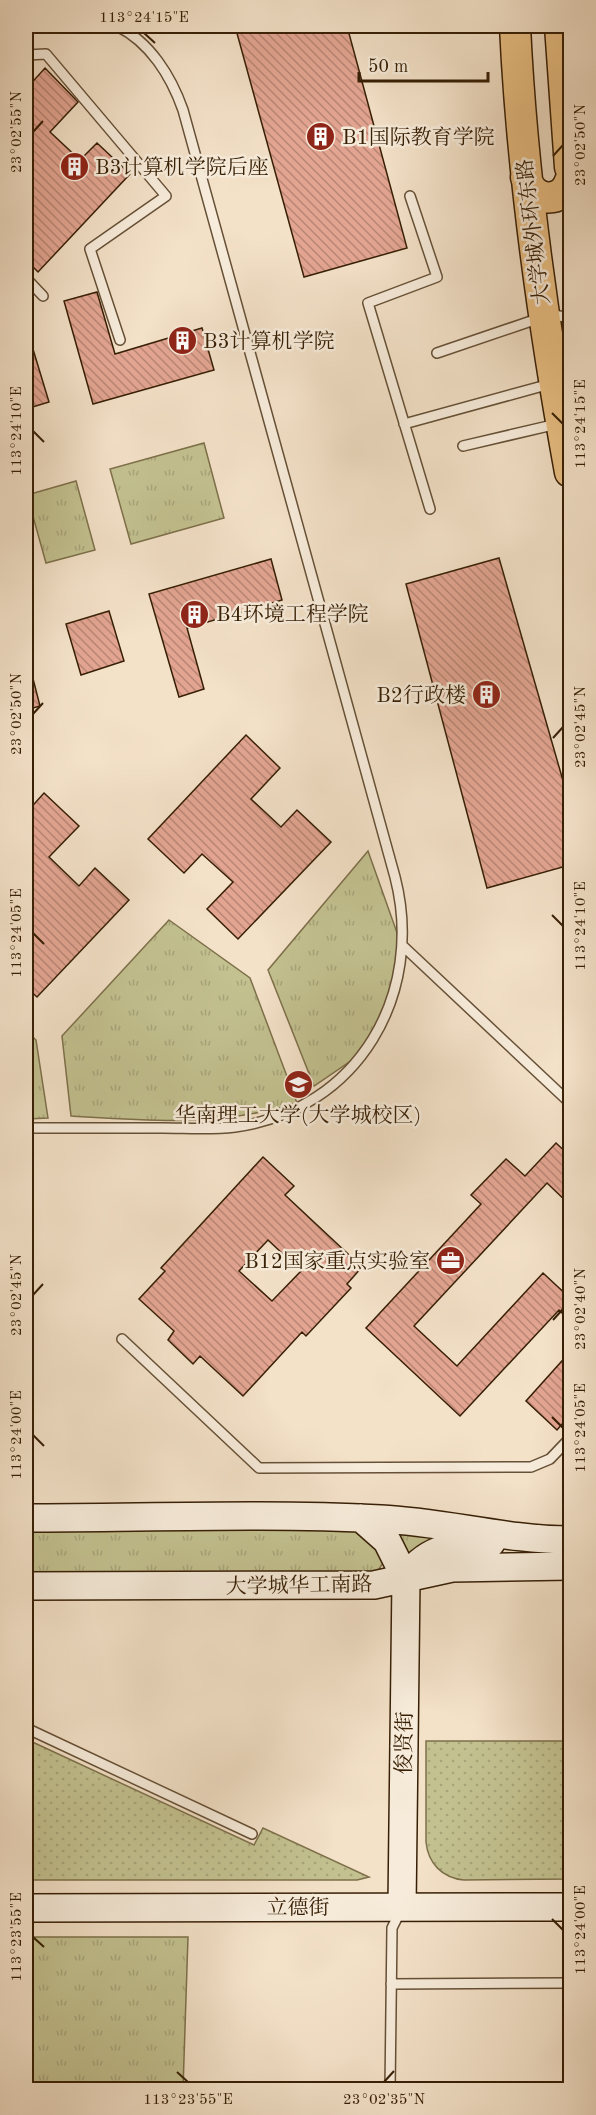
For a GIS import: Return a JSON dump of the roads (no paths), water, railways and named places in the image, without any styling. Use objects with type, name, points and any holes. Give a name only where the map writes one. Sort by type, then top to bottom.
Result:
[{"type":"main road","name":"大学城外环东路","points":[[515,26],[526,177],[557,318],[554,383],[570,472]]},
{"type":"main road","points":[[560,26],[570,167]]},
{"type":"main road","points":[[526,177],[531,190],[551,198],[564,192],[570,181]]},
{"type":"main road","points":[[26,1518],[361,1518],[452,1525],[532,1540]]},
{"type":"main road","name":"俊贤街","points":[[361,1518],[387,1541],[406,1578],[402,1907]]},
{"type":"main road","points":[[406,1578],[418,1564],[443,1548],[532,1540],[570,1540]]},
{"type":"main road","name":"大学城华工南路","points":[[26,1586],[374,1585],[464,1567],[570,1566]]},
{"type":"main road","name":"立德街","points":[[26,1908],[570,1907]]},
{"type":"lane","points":[[26,1128],[235,1127],[288,1112],[332,1084],[365,1050],[394,996],[404,947],[402,912],[395,877],[183,110],[171,81],[154,56],[134,36],[117,26]]},
{"type":"lane","points":[[26,56],[45,54],[166,196],[90,249],[120,340]]},
{"type":"lane","points":[[410,195],[437,277],[368,303],[430,509]]},
{"type":"lane","points":[[26,278],[43,296]]},
{"type":"lane","points":[[437,353],[557,318]]},
{"type":"lane","points":[[404,424],[554,383]]},
{"type":"lane","points":[[463,446],[561,423]]},
{"type":"lane","points":[[404,947],[570,1103]]},
{"type":"lane","points":[[122,1339],[260,1468],[531,1467],[550,1459],[570,1438]]},
{"type":"lane","points":[[26,1728],[252,1834]]},
{"type":"lane","points":[[390,2090],[392,1928],[402,1907]]},
{"type":"lane","points":[[391,1984],[570,1983]]},
{"type":"place","name":"B1国际教育学院","points":[[321,137]]},
{"type":"place","name":"B3计算机学院后座","points":[[74,167]]},
{"type":"place","name":"B3计算机学院","points":[[182,341]]},
{"type":"place","name":"B4环境工程学院","points":[[195,614]]},
{"type":"place","name":"B2行政楼","points":[[487,695]]},
{"type":"place","name":"华南理工大学(大学城校区)","points":[[298,1084]]},
{"type":"place","name":"B12国家重点实验室","points":[[451,1261]]}]
